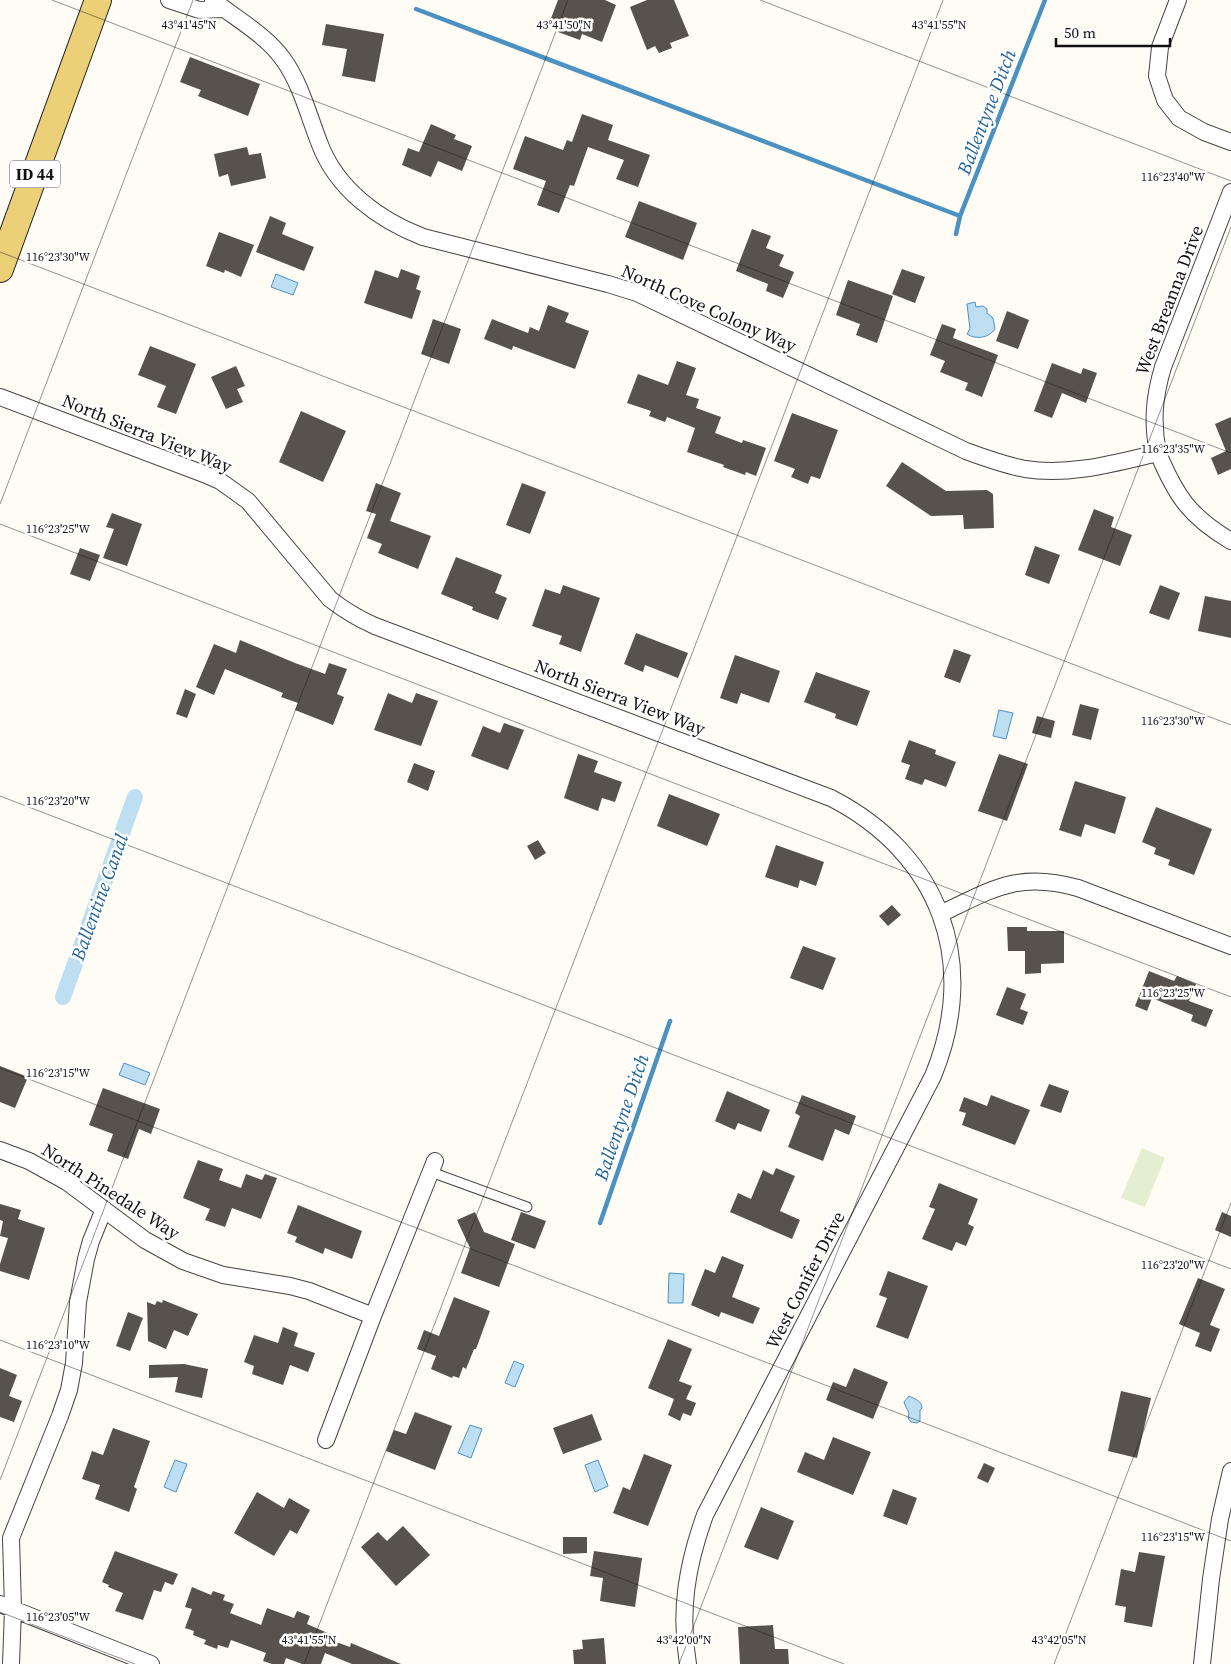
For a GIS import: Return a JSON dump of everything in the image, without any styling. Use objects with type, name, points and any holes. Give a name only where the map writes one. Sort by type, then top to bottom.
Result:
[{"type":"main road","name":"ID 44","points":[[0,269],[98,0]]},
{"type":"street","name":"North Cove Colony Way","points":[[170,0],[199,10],[218,5],[265,40],[281,57],[293,74],[320,145],[340,179],[369,208],[404,230],[423,237],[637,293],[966,451],[1004,464],[1026,469],[1066,470],[1098,466],[1158,453]]},
{"type":"street","points":[[1178,0],[1160,47],[1157,76],[1165,100],[1179,118],[1204,132],[1231,142]]},
{"type":"street","name":"West Breanna Drive","points":[[1158,453],[1154,426],[1157,388],[1163,367],[1231,192]]},
{"type":"street","name":"North Sierra View Way","points":[[0,397],[220,481],[248,502],[330,599],[359,619],[831,798],[847,806],[877,826],[903,852],[924,881],[940,914]]},
{"type":"street","points":[[1158,453],[1170,482],[1180,498],[1207,526],[1231,541]]},
{"type":"street","points":[[940,914],[993,889],[1026,881],[1044,881],[1078,888],[1231,946]]},
{"type":"street","name":"West Conifer Drive","points":[[688,1664],[684,1618],[686,1581],[694,1545],[705,1516],[933,1076],[943,1050],[950,1024],[953,988],[950,952],[940,914]]},
{"type":"street","name":"North Pinedale Way","points":[[0,1150],[44,1168],[67,1182],[145,1240],[183,1260],[224,1275],[290,1286],[373,1316]]},
{"type":"street","points":[[326,1440],[433,1166]]},
{"type":"street","points":[[11,1664],[6,1607],[11,1538],[69,1390],[74,1363],[78,1302],[86,1259],[104,1209]]},
{"type":"street","points":[[1202,1664],[1211,1579],[1220,1519],[1231,1472]]},
{"type":"street","points":[[6,1607],[151,1664]]},
{"type":"lane","points":[[433,1166],[527,1207]]},
{"type":"green space","points":[[1142,1148],[1165,1158],[1145,1207],[1121,1198]]},
{"type":"water","points":[[276,274],[298,283],[293,295],[271,287]]},
{"type":"water","points":[[975,302],[976,307],[983,306],[993,318],[995,329],[982,337],[974,337],[967,334],[970,329],[967,304]]},
{"type":"water","points":[[999,710],[1013,713],[1006,739],[993,736]]},
{"type":"water","points":[[124,1063],[150,1073],[145,1085],[119,1075]]},
{"type":"water","points":[[669,1273],[684,1274],[683,1303],[668,1303]]},
{"type":"water","points":[[514,1361],[524,1365],[515,1387],[505,1383]]},
{"type":"water","points":[[909,1396],[918,1400],[922,1406],[920,1421],[917,1423],[911,1422],[908,1418],[909,1413],[904,1402]]},
{"type":"water","points":[[470,1425],[482,1429],[471,1458],[458,1453]]},
{"type":"water","points":[[175,1460],[187,1464],[176,1492],[164,1487]]},
{"type":"water","points":[[598,1460],[608,1486],[595,1492],[585,1465]]},
{"type":"building","points":[[558,0],[605,0],[616,5],[602,42],[582,34],[580,40],[558,32],[561,25],[550,21]]},
{"type":"building","points":[[647,0],[674,0],[689,36],[670,43],[672,48],[659,53],[655,46],[647,50],[630,7]]},
{"type":"building","points":[[326,24],[384,34],[375,82],[342,76],[347,49],[322,45]]},
{"type":"building","points":[[190,57],[260,84],[248,116],[198,96],[201,90],[180,82]]},
{"type":"building","points":[[582,114],[613,125],[608,140],[650,155],[638,187],[616,179],[624,160],[588,147],[574,186],[570,185],[559,213],[537,205],[546,181],[513,169],[525,136],[563,150],[567,140],[572,142]]},
{"type":"building","points":[[431,124],[456,135],[454,139],[472,146],[462,171],[438,161],[431,177],[402,165],[408,148],[419,152]]},
{"type":"building","points":[[247,147],[249,155],[261,153],[266,178],[231,186],[228,174],[219,177],[214,154]]},
{"type":"building","points":[[639,201],[697,223],[683,260],[625,237]]},
{"type":"building","points":[[270,216],[286,223],[282,234],[314,247],[304,271],[256,252]]},
{"type":"building","points":[[752,229],[771,236],[766,248],[784,255],[779,266],[794,272],[783,298],[766,291],[768,284],[736,271]]},
{"type":"building","points":[[219,232],[254,245],[241,277],[225,270],[224,273],[206,266]]},
{"type":"building","points":[[401,269],[420,276],[416,289],[421,291],[412,319],[364,303],[375,270],[398,278]]},
{"type":"building","points":[[902,269],[925,277],[915,303],[892,294]]},
{"type":"building","points":[[848,280],[893,296],[877,343],[856,335],[860,324],[836,315]]},
{"type":"building","points":[[548,305],[569,313],[565,322],[589,331],[575,369],[513,346],[512,350],[484,339],[492,319],[528,333],[530,327],[539,331]]},
{"type":"building","points":[[1007,311],[1029,320],[1018,349],[996,341]]},
{"type":"building","points":[[433,319],[461,329],[449,364],[421,354]]},
{"type":"building","points":[[942,324],[956,329],[953,338],[998,355],[982,397],[965,390],[968,383],[940,372],[945,361],[930,355]]},
{"type":"building","points":[[150,346],[196,364],[176,414],[157,407],[166,386],[138,375]]},
{"type":"building","points":[[677,361],[696,368],[686,395],[699,399],[696,408],[721,417],[715,433],[742,443],[743,440],[766,448],[756,476],[746,472],[745,475],[723,467],[724,465],[687,452],[695,428],[667,417],[665,422],[649,416],[651,411],[627,403],[638,374],[668,385]]},
{"type":"building","points":[[1052,363],[1081,374],[1083,368],[1097,373],[1086,403],[1062,393],[1052,418],[1034,411]]},
{"type":"building","points":[[236,366],[245,386],[237,389],[243,402],[226,409],[211,377]]},
{"type":"building","points":[[301,411],[346,431],[323,482],[279,462]]},
{"type":"building","points":[[792,413],[838,430],[820,479],[811,476],[808,484],[791,477],[795,469],[774,461]]},
{"type":"building","points":[[1231,417],[1231,469],[1218,475],[1211,458],[1226,451],[1215,424]]},
{"type":"building","points":[[902,462],[946,491],[987,490],[993,494],[994,528],[964,529],[963,515],[931,516],[886,486]]},
{"type":"building","points":[[376,483],[401,493],[390,521],[431,536],[418,569],[378,553],[382,544],[367,538],[376,514],[366,511]]},
{"type":"building","points":[[522,483],[546,492],[530,534],[506,525]]},
{"type":"building","points":[[1094,509],[1114,517],[1111,527],[1132,535],[1120,566],[1078,550]]},
{"type":"building","points":[[112,513],[142,524],[127,566],[103,558],[114,529],[106,527]]},
{"type":"building","points":[[1035,546],[1060,555],[1049,584],[1025,575]]},
{"type":"building","points":[[80,548],[100,555],[90,581],[70,574]]},
{"type":"building","points":[[456,557],[502,575],[495,593],[507,598],[498,620],[472,610],[473,607],[441,594]]},
{"type":"building","points":[[563,585],[600,598],[581,652],[559,644],[562,636],[532,626],[545,589],[560,594]]},
{"type":"building","points":[[1160,585],[1180,593],[1169,620],[1149,613]]},
{"type":"building","points":[[1205,596],[1231,601],[1231,638],[1198,631]]},
{"type":"building","points":[[636,633],[688,653],[678,678],[645,665],[643,672],[624,664]]},
{"type":"building","points":[[240,640],[325,674],[329,663],[347,669],[337,694],[344,697],[333,725],[295,710],[298,703],[281,697],[283,693],[225,669],[214,695],[196,687],[214,644],[236,653]]},
{"type":"building","points":[[954,649],[971,655],[960,683],[944,677]]},
{"type":"building","points":[[735,655],[780,671],[769,703],[741,693],[737,704],[720,698]]},
{"type":"building","points":[[816,672],[870,691],[857,726],[835,718],[836,714],[804,702]]},
{"type":"building","points":[[185,689],[196,694],[187,718],[176,714]]},
{"type":"building","points":[[388,693],[412,703],[416,693],[438,701],[421,746],[374,730]]},
{"type":"building","points":[[1080,704],[1099,709],[1091,740],[1072,735]]},
{"type":"building","points":[[1037,716],[1055,721],[1051,738],[1032,733]]},
{"type":"building","points":[[504,723],[524,730],[508,770],[471,756],[483,726],[500,733]]},
{"type":"building","points":[[909,740],[936,750],[935,754],[956,762],[946,787],[925,779],[922,785],[905,779],[910,765],[901,762]]},
{"type":"building","points":[[578,754],[598,761],[594,772],[622,782],[615,802],[602,798],[598,811],[564,798]]},
{"type":"building","points":[[999,754],[1028,764],[1007,821],[978,811]]},
{"type":"building","points":[[414,763],[435,771],[428,791],[407,782]]},
{"type":"building","points":[[1075,781],[1126,797],[1115,834],[1085,824],[1081,837],[1059,830]]},
{"type":"building","points":[[669,794],[720,814],[707,846],[657,826]]},
{"type":"building","points":[[1156,807],[1212,829],[1194,875],[1168,865],[1170,860],[1154,854],[1156,848],[1142,842]]},
{"type":"building","points":[[538,840],[546,853],[535,860],[527,846]]},
{"type":"building","points":[[776,845],[824,862],[816,886],[800,880],[798,888],[765,877]]},
{"type":"building","points":[[892,905],[901,915],[888,926],[879,916]]},
{"type":"building","points":[[1007,927],[1027,927],[1027,931],[1064,931],[1064,963],[1041,964],[1041,973],[1025,974],[1025,951],[1008,951]]},
{"type":"building","points":[[803,946],[836,958],[823,990],[790,978]]},
{"type":"building","points":[[1149,971],[1174,981],[1177,976],[1196,984],[1189,1001],[1213,1010],[1206,1027],[1191,1021],[1193,1015],[1152,998],[1147,1011],[1135,1006]]},
{"type":"building","points":[[1007,987],[1026,994],[1020,1009],[1028,1012],[1023,1025],[996,1015]]},
{"type":"building","points":[[0,1066],[28,1077],[15,1108],[0,1102]]},
{"type":"building","points":[[1049,1084],[1069,1091],[1061,1113],[1040,1106]]},
{"type":"building","points":[[103,1088],[160,1109],[151,1134],[139,1129],[128,1159],[107,1151],[113,1134],[89,1125]]},
{"type":"building","points":[[727,1091],[770,1110],[761,1132],[738,1123],[735,1130],[715,1121]]},
{"type":"building","points":[[802,1095],[856,1116],[849,1135],[835,1129],[823,1161],[788,1147],[800,1116],[795,1113]]},
{"type":"building","points":[[991,1095],[1030,1110],[1015,1145],[962,1125],[966,1113],[959,1111],[964,1097],[987,1106]]},
{"type":"building","points":[[198,1160],[223,1169],[219,1180],[241,1188],[246,1174],[262,1180],[265,1174],[277,1178],[261,1219],[232,1208],[225,1227],[205,1220],[210,1209],[183,1198]]},
{"type":"building","points":[[776,1168],[795,1176],[780,1211],[800,1220],[792,1239],[730,1212],[738,1193],[751,1199],[763,1170],[773,1175]]},
{"type":"building","points":[[939,1183],[978,1199],[968,1224],[974,1227],[966,1246],[956,1242],[952,1251],[922,1239],[935,1209],[929,1207]]},
{"type":"building","points":[[0,1204],[21,1210],[18,1219],[45,1228],[29,1280],[0,1271],[0,1264],[8,1238],[0,1236],[3,1221],[0,1220]]},
{"type":"building","points":[[298,1205],[362,1231],[352,1259],[325,1248],[323,1254],[295,1242],[297,1237],[287,1233]]},
{"type":"building","points":[[475,1212],[484,1232],[515,1244],[499,1287],[461,1273],[470,1248],[457,1220]]},
{"type":"building","points":[[521,1212],[546,1221],[535,1249],[511,1240]]},
{"type":"building","points":[[1222,1212],[1231,1216],[1231,1237],[1215,1230]]},
{"type":"building","points":[[722,1256],[744,1265],[732,1297],[760,1308],[753,1324],[721,1312],[719,1317],[691,1305],[705,1269],[715,1273]]},
{"type":"building","points":[[888,1271],[928,1286],[908,1339],[876,1327],[887,1298],[879,1295]]},
{"type":"building","points":[[1198,1278],[1225,1289],[1210,1325],[1220,1329],[1211,1352],[1195,1346],[1200,1333],[1179,1324]]},
{"type":"building","points":[[454,1297],[490,1311],[476,1349],[474,1349],[466,1369],[463,1367],[459,1378],[453,1376],[452,1378],[431,1369],[436,1356],[417,1349],[424,1330],[439,1336]]},
{"type":"building","points":[[163,1300],[198,1314],[188,1336],[174,1330],[166,1349],[148,1341],[147,1302],[155,1305],[157,1301],[162,1303]]},
{"type":"building","points":[[128,1312],[143,1318],[130,1351],[116,1346]]},
{"type":"building","points":[[283,1327],[298,1333],[294,1346],[315,1353],[308,1372],[290,1365],[283,1385],[252,1374],[254,1366],[244,1362],[254,1335],[278,1343]]},
{"type":"building","points":[[668,1339],[692,1349],[679,1381],[692,1386],[686,1399],[696,1403],[691,1416],[683,1413],[680,1421],[668,1415],[674,1399],[648,1388]]},
{"type":"building","points":[[184,1364],[208,1369],[202,1398],[175,1392],[178,1377],[149,1378],[149,1365]]},
{"type":"building","points":[[0,1368],[17,1375],[9,1396],[22,1401],[14,1422],[0,1417]]},
{"type":"building","points":[[854,1368],[888,1382],[873,1419],[826,1400],[833,1382],[846,1387]]},
{"type":"building","points":[[1121,1391],[1151,1398],[1137,1458],[1108,1451]]},
{"type":"building","points":[[415,1412],[452,1426],[435,1470],[386,1451],[394,1430],[406,1434]]},
{"type":"building","points":[[592,1414],[602,1440],[563,1454],[553,1428]]},
{"type":"building","points":[[113,1428],[150,1441],[134,1487],[137,1489],[129,1512],[95,1499],[100,1485],[82,1479],[92,1451],[103,1455]]},
{"type":"building","points":[[833,1437],[871,1452],[853,1495],[797,1472],[805,1452],[824,1460]]},
{"type":"building","points":[[644,1454],[672,1465],[648,1526],[613,1513],[623,1487],[630,1490]]},
{"type":"building","points":[[984,1463],[995,1468],[988,1483],[977,1478]]},
{"type":"building","points":[[893,1489],[917,1498],[907,1525],[883,1516]]},
{"type":"building","points":[[257,1492],[284,1508],[289,1498],[310,1510],[297,1534],[290,1530],[274,1556],[234,1533]]},
{"type":"building","points":[[761,1507],[794,1521],[778,1560],[744,1547]]},
{"type":"building","points":[[403,1526],[430,1555],[396,1586],[361,1547],[378,1532],[387,1541]]},
{"type":"building","points":[[563,1537],[587,1537],[587,1553],[563,1554]]},
{"type":"building","points":[[115,1551],[178,1574],[173,1585],[165,1582],[161,1592],[154,1590],[143,1620],[115,1611],[123,1593],[108,1587],[109,1585],[102,1582]]},
{"type":"building","points":[[594,1551],[642,1558],[635,1607],[600,1601],[603,1578],[590,1576]]},
{"type":"building","points":[[1139,1552],[1165,1556],[1152,1627],[1124,1622],[1126,1607],[1115,1605],[1121,1569],[1135,1572]]},
{"type":"building","points":[[192,1587],[211,1595],[213,1591],[225,1595],[223,1600],[234,1604],[230,1613],[261,1625],[267,1608],[294,1618],[297,1611],[310,1616],[307,1624],[330,1634],[328,1639],[350,1647],[351,1643],[401,1664],[352,1664],[325,1653],[321,1664],[302,1664],[286,1658],[284,1664],[272,1664],[263,1661],[266,1653],[231,1640],[228,1648],[218,1645],[217,1649],[204,1644],[206,1640],[193,1635],[194,1631],[185,1628],[192,1609],[185,1607]]},
{"type":"building","points":[[773,1625],[775,1649],[788,1649],[789,1664],[740,1664],[738,1627]]},
{"type":"building","points":[[604,1638],[606,1664],[574,1664],[573,1650],[583,1649],[582,1640]]},
{"type":"waterway","name":"Ballentyne Ditch","points":[[956,234],[960,216],[1045,0]]},
{"type":"waterway","points":[[416,9],[960,216]]},
{"type":"waterway","name":"Ballentine Canal","points":[[63,997],[135,797]]},
{"type":"waterway","name":"Ballentyne Ditch","points":[[600,1223],[670,1021]]}]
